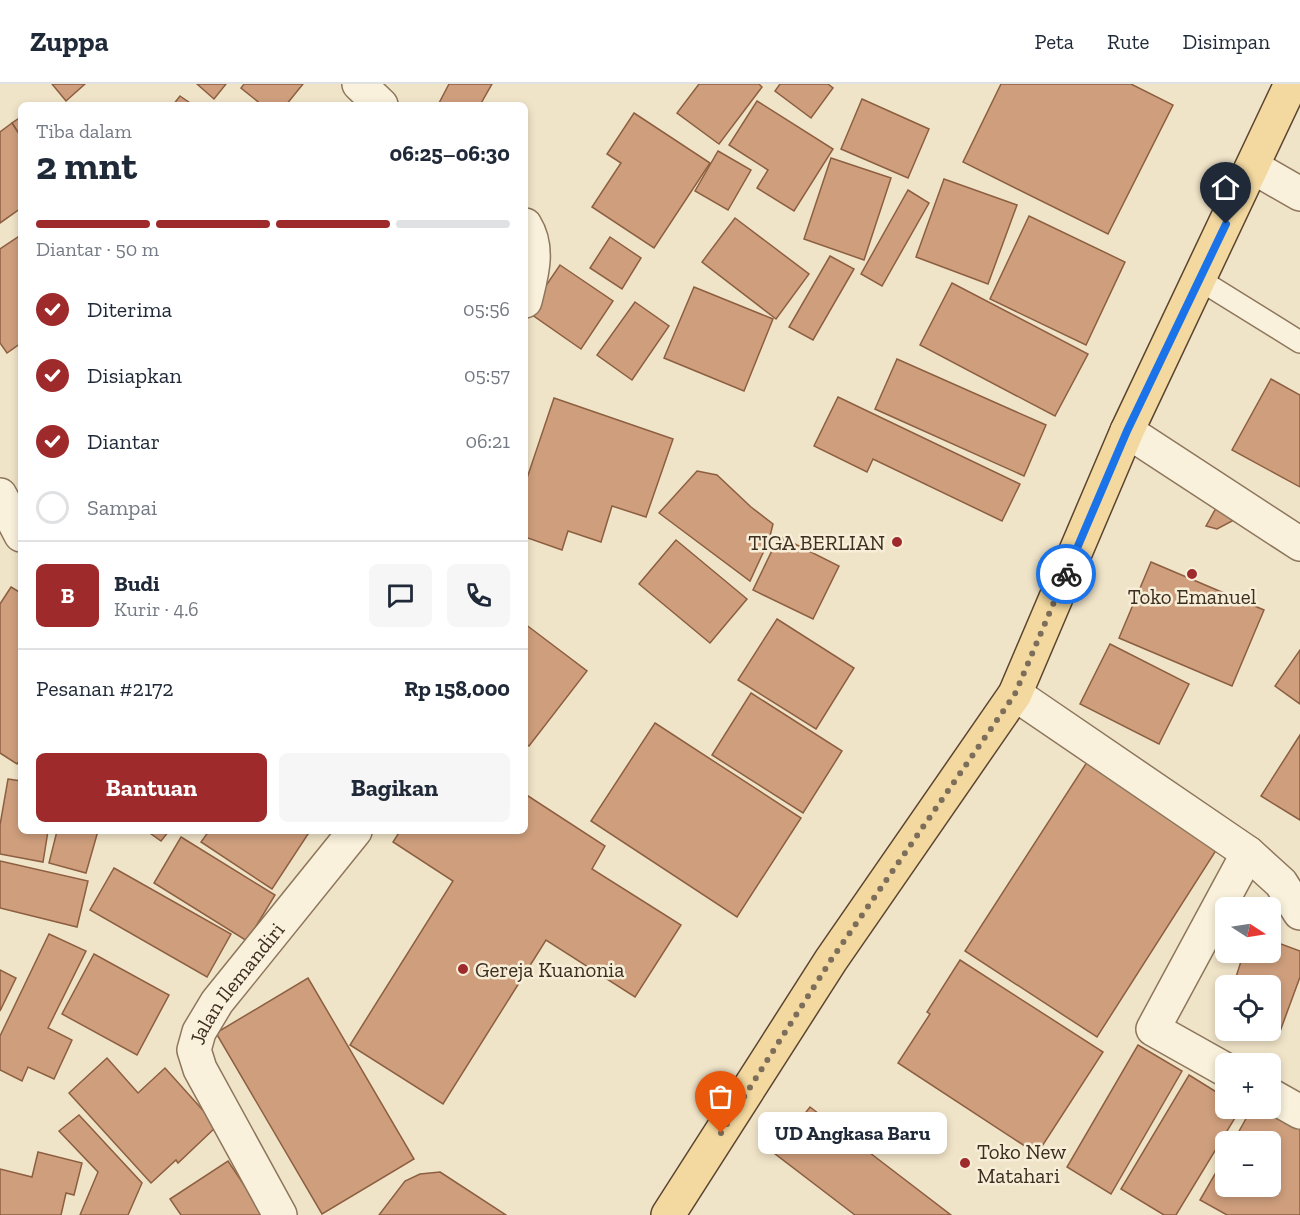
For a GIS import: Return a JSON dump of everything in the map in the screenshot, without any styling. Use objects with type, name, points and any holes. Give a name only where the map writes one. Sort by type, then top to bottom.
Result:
[{"type":"main road","points":[[668,1215],[831,960],[1015,694],[1127,431],[1291,84]]},
{"type":"street","points":[[359,84],[378,102]]},
{"type":"street","points":[[1253,167],[1300,194]]},
{"type":"street","points":[[528,230],[531,234],[534,261],[528,288]]},
{"type":"street","points":[[1127,431],[1300,544]]},
{"type":"street","points":[[0,495],[18,529]]},
{"type":"street","points":[[1015,694],[1248,853],[1281,883],[1300,914]]},
{"type":"street","name":"Jalan Ilemandiri","points":[[280,1215],[200,1068],[194,1050],[199,1032],[217,1002],[353,834]]},
{"type":"street","points":[[1215,1064],[1153,1029],[1248,853]]},
{"type":"street","points":[[1281,1101],[1300,1112]]},
{"type":"lane","points":[[1200,280],[1300,342]]},
{"type":"building","points":[[52,84],[85,84],[66,101]]},
{"type":"building","points":[[197,84],[226,84],[214,99]]},
{"type":"building","points":[[244,84],[303,84],[288,102],[258,102],[241,88]]},
{"type":"building","points":[[449,84],[492,84],[482,102],[440,102]]},
{"type":"building","points":[[699,84],[759,84],[762,87],[719,144],[677,113]]},
{"type":"building","points":[[780,84],[828,84],[833,88],[811,118],[775,91]]},
{"type":"building","points":[[1001,84],[1131,84],[1173,105],[1108,234],[963,162]]},
{"type":"building","points":[[180,96],[189,102],[175,102]]},
{"type":"building","points":[[862,99],[929,129],[908,178],[841,149]]},
{"type":"building","points":[[757,101],[833,149],[794,211],[757,188],[768,170],[729,145]]},
{"type":"building","points":[[634,113],[710,163],[654,248],[592,207],[621,163],[607,154]]},
{"type":"building","points":[[18,119],[18,132],[12,123]]},
{"type":"building","points":[[12,123],[18,132],[18,210],[0,223],[0,132]]},
{"type":"building","points":[[718,151],[751,170],[728,210],[695,191]]},
{"type":"building","points":[[831,158],[891,178],[864,260],[804,239]]},
{"type":"building","points":[[944,179],[1017,205],[988,284],[916,257]]},
{"type":"building","points":[[908,190],[929,203],[882,286],[861,274]]},
{"type":"building","points":[[1029,216],[1125,262],[1086,345],[990,299]]},
{"type":"building","points":[[735,218],[809,274],[776,319],[702,262]]},
{"type":"building","points":[[18,237],[18,345],[7,353],[0,343],[0,249]]},
{"type":"building","points":[[610,237],[641,258],[622,289],[590,268]]},
{"type":"building","points":[[830,256],[854,269],[813,340],[789,327]]},
{"type":"building","points":[[560,265],[613,301],[581,349],[528,312]]},
{"type":"building","points":[[952,283],[1088,354],[1055,416],[920,345]]},
{"type":"building","points":[[694,287],[773,319],[744,391],[664,358]]},
{"type":"building","points":[[635,302],[669,326],[632,380],[597,355]]},
{"type":"building","points":[[897,359],[1046,425],[1024,476],[875,409]]},
{"type":"building","points":[[1271,379],[1300,395],[1300,487],[1232,450]]},
{"type":"building","points":[[838,397],[1020,484],[1002,521],[873,459],[867,472],[814,446]]},
{"type":"building","points":[[554,398],[673,439],[646,517],[612,506],[601,542],[568,531],[562,550],[528,538],[528,475]]},
{"type":"building","points":[[697,471],[717,475],[773,524],[769,540],[750,581],[659,513]]},
{"type":"building","points":[[1220,501],[1234,520],[1217,529],[1206,526]]},
{"type":"building","points":[[779,536],[839,566],[813,619],[753,590]]},
{"type":"building","points":[[676,540],[747,599],[710,643],[639,584]]},
{"type":"building","points":[[1151,562],[1264,610],[1232,686],[1119,638]]},
{"type":"building","points":[[11,587],[18,591],[17,764],[0,753],[0,604]]},
{"type":"building","points":[[777,619],[854,668],[816,729],[738,680]]},
{"type":"building","points":[[528,626],[587,671],[528,745]]},
{"type":"building","points":[[1110,644],[1189,684],[1159,744],[1080,704]]},
{"type":"building","points":[[1300,650],[1300,704],[1275,686]]},
{"type":"building","points":[[751,693],[842,751],[803,813],[712,755]]},
{"type":"building","points":[[655,723],[801,818],[737,917],[591,821]]},
{"type":"building","points":[[1300,735],[1300,820],[1261,796]]},
{"type":"building","points":[[1091,756],[1222,841],[1097,1037],[965,951]]},
{"type":"building","points":[[8,779],[18,781],[18,834],[48,834],[43,862],[0,854],[0,825]]},
{"type":"building","name":"Gereja Kuanonia","points":[[528,796],[605,846],[592,869],[681,925],[635,997],[546,940],[443,1104],[350,1045],[453,881],[393,842],[398,834],[528,834]]},
{"type":"building","points":[[56,834],[97,834],[86,873],[49,863]]},
{"type":"building","points":[[151,834],[167,834],[161,841]]},
{"type":"building","points":[[207,834],[308,834],[272,889],[201,842]]},
{"type":"building","points":[[181,837],[275,895],[247,941],[154,883]]},
{"type":"building","points":[[0,861],[88,881],[77,927],[0,908]]},
{"type":"building","points":[[114,868],[231,934],[207,977],[90,910]]},
{"type":"building","points":[[49,934],[86,951],[48,1028],[72,1040],[54,1079],[28,1067],[22,1081],[0,1070],[0,1036]]},
{"type":"building","points":[[1281,944],[1300,951],[1300,977],[1281,1029],[1281,975],[1237,975],[1240,963],[1281,963]]},
{"type":"building","points":[[94,954],[169,995],[137,1055],[62,1014]]},
{"type":"building","points":[[960,960],[1103,1052],[1037,1154],[898,1063],[930,1014],[927,1012]]},
{"type":"building","points":[[0,970],[16,978],[0,1011]]},
{"type":"building","points":[[308,978],[414,1159],[322,1214],[216,1033]]},
{"type":"building","points":[[1138,1045],[1182,1071],[1111,1194],[1067,1167]]},
{"type":"building","points":[[107,1058],[138,1093],[165,1068],[217,1126],[178,1163],[176,1160],[151,1183],[69,1093]]},
{"type":"building","points":[[1189,1075],[1215,1091],[1215,1119],[1234,1119],[1227,1131],[1215,1131],[1215,1151],[1176,1215],[1164,1215],[1121,1189]]},
{"type":"building","points":[[810,1107],[951,1215],[855,1215],[774,1153]]},
{"type":"building","points":[[1281,1114],[1300,1124],[1300,1215],[1227,1215],[1200,1200],[1215,1174],[1215,1197],[1281,1197],[1281,1131],[1239,1131],[1246,1119],[1281,1119]]},
{"type":"building","points":[[79,1115],[142,1183],[128,1215],[80,1215],[98,1172],[59,1131]]},
{"type":"building","points":[[38,1152],[82,1163],[74,1195],[66,1193],[61,1215],[0,1215],[0,1169],[32,1177]]},
{"type":"building","points":[[228,1161],[264,1215],[181,1215],[170,1199]]},
{"type":"building","points":[[440,1172],[506,1215],[379,1215],[405,1181],[420,1174]]},
{"type":"way so far","points":[[721,1133],[831,960],[1015,694],[1066,574]]},
{"type":"place","name":"TIGA BERLIAN","points":[[897,542]]},
{"type":"place","name":"Toko Emanuel","points":[[1192,574]]},
{"type":"place","name":"Gereja Kuanonia","points":[[463,969]]},
{"type":"place","name":"UD Angkasa Baru","points":[[721,1133]]},
{"type":"place","name":"Toko New Matahari","points":[[965,1163]]},
{"type":"route","points":[[1066,574],[1127,431],[1226,224]]}]
